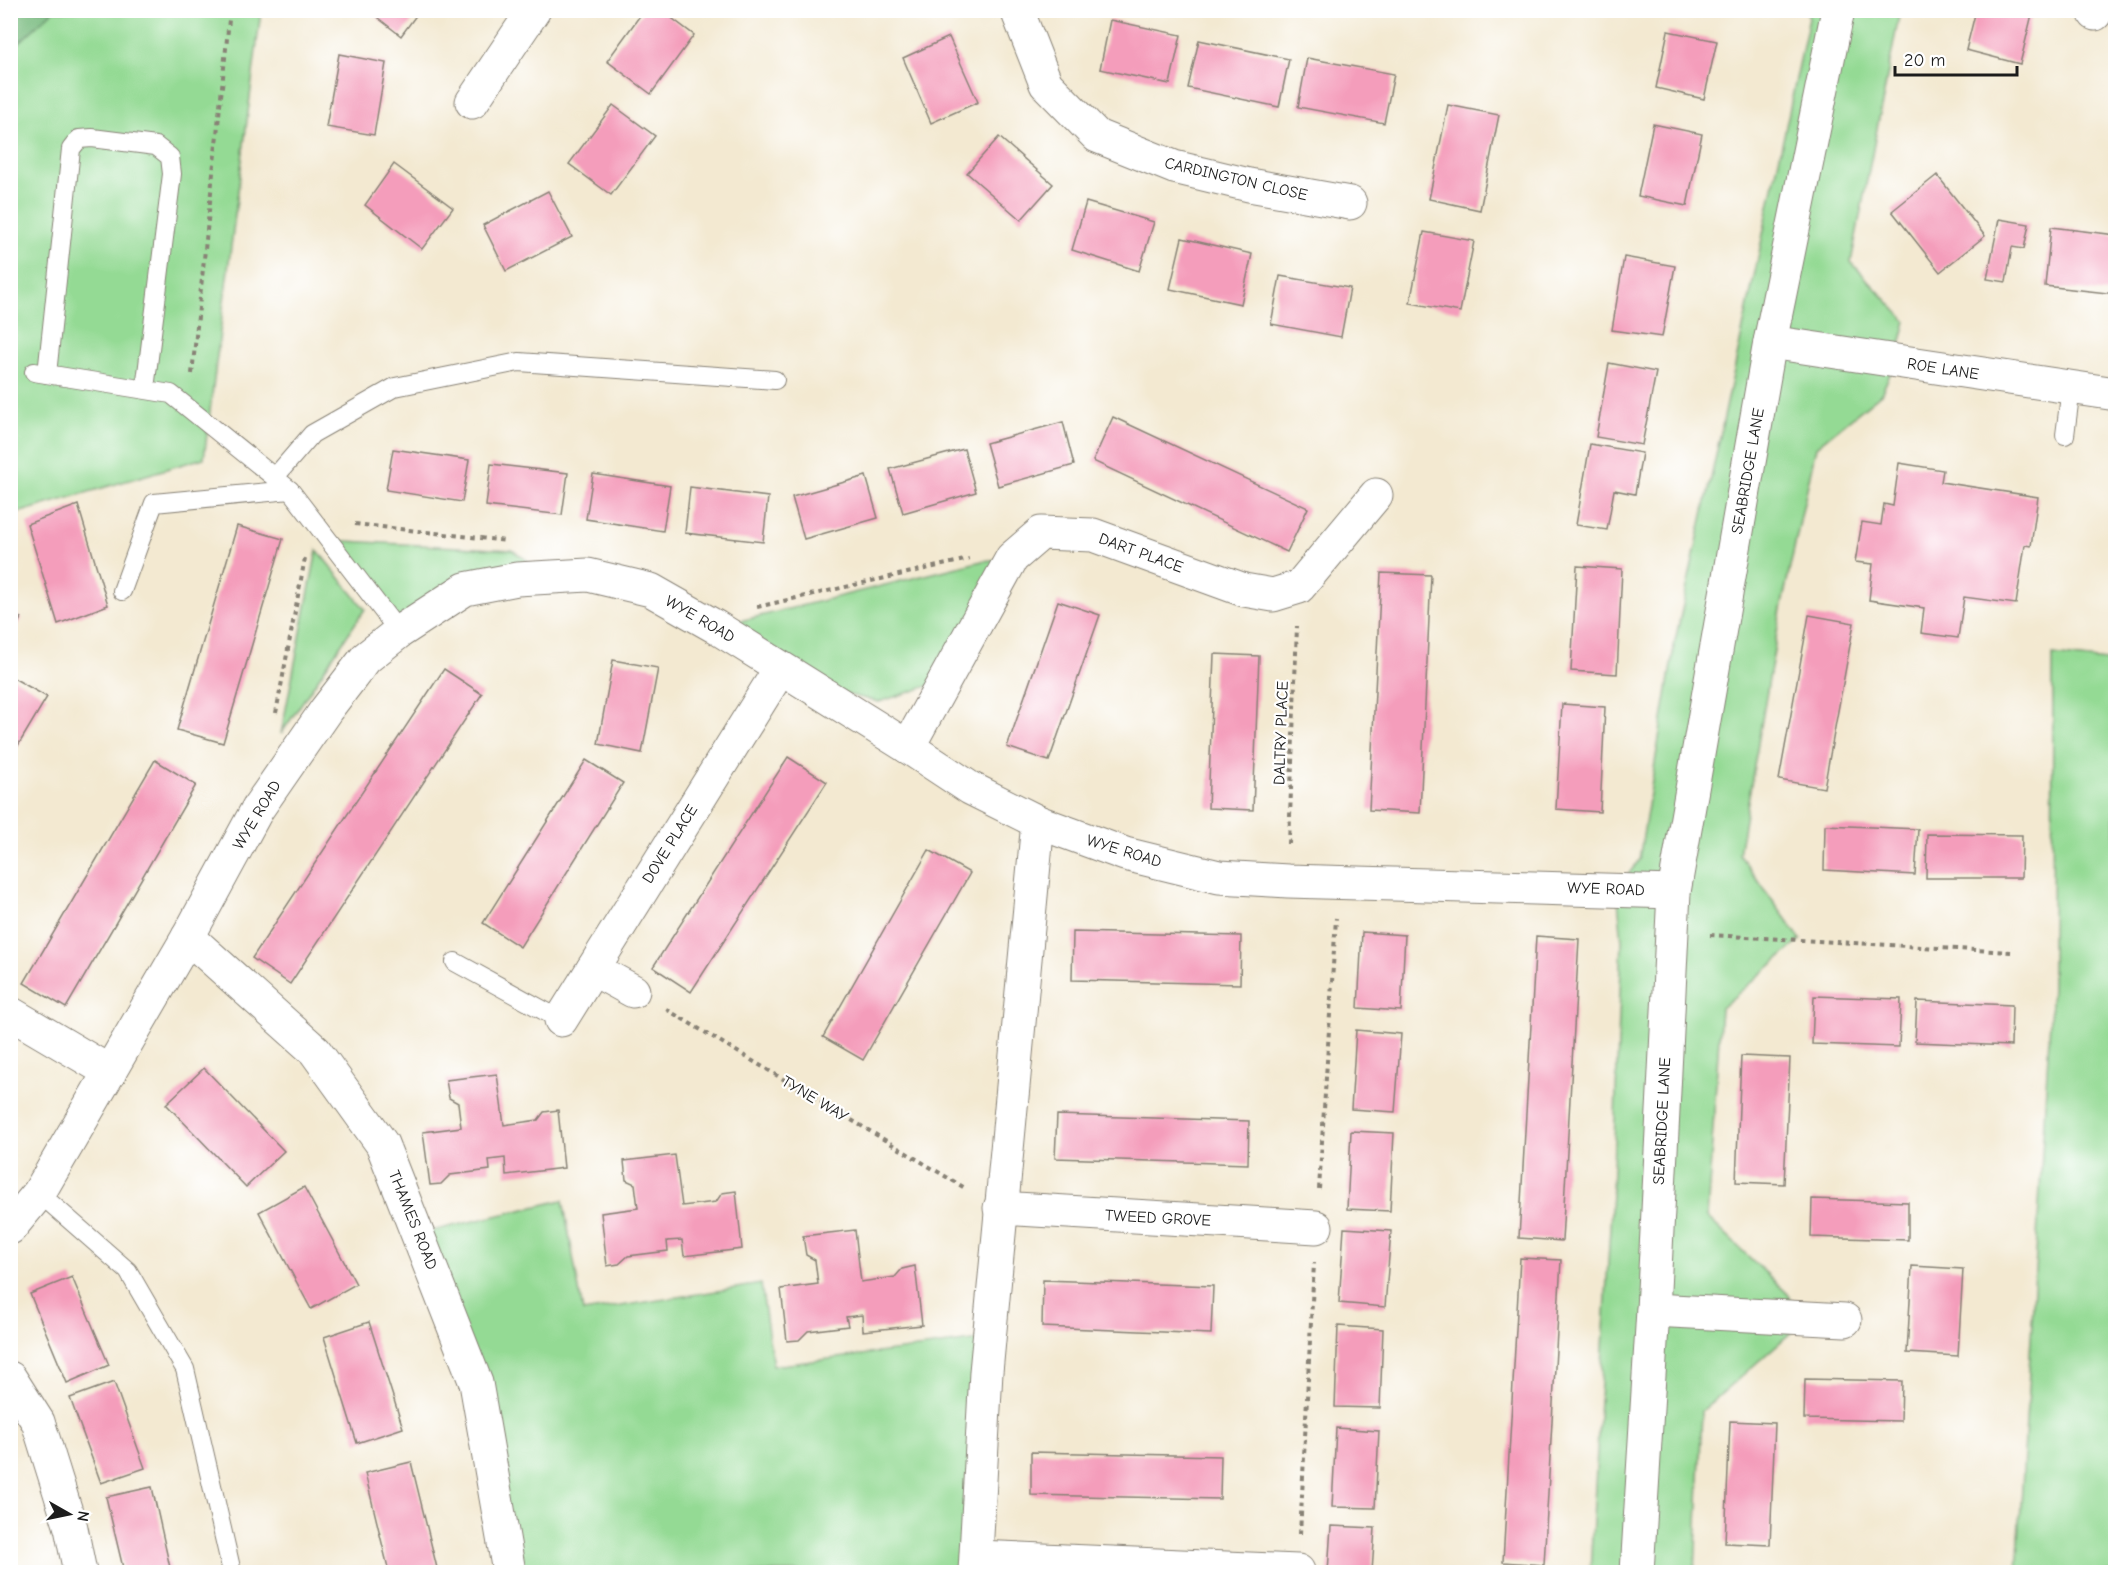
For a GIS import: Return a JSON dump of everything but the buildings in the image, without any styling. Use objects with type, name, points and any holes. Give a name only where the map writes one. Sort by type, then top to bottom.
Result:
[{"type":"street","points":[[472,102],[534,10]]},
{"type":"street","name":"CARDINGTON CLOSE","points":[[1017,10],[1046,84],[1097,136],[1174,167],[1249,185],[1350,203]]},
{"type":"street","name":"SEABRIDGE LANE","points":[[1637,1572],[1674,892],[1770,342],[1838,10]]},
{"type":"street","name":"ROE LANE","points":[[1770,342],[2115,394]]},
{"type":"street","points":[[1299,587],[1376,495]]},
{"type":"street","name":"DART PLACE","points":[[908,747],[1012,558],[1041,533],[1093,535],[1244,590],[1273,595],[1299,587]]},
{"type":"street","name":"WYE ROAD","points":[[10,1228],[39,1193],[188,937],[265,798],[326,710],[366,657],[399,632],[465,589],[517,579],[588,575],[651,590],[703,619],[970,788],[1038,822],[1125,854],[1219,877],[1674,892]]},
{"type":"street","name":"DOVE PLACE","points":[[561,1020],[780,669]]},
{"type":"street","points":[[1038,822],[1000,1204],[986,1372],[976,1565],[1298,1571]]},
{"type":"street","name":"THAMES ROAD","points":[[188,937],[315,1050],[382,1143],[476,1383],[509,1572]]},
{"type":"street","points":[[592,969],[633,991]]},
{"type":"street","points":[[10,1013],[110,1072]]},
{"type":"street","name":"TWEED GROVE","points":[[1000,1204],[1316,1227]]},
{"type":"street","points":[[1653,1310],[1845,1320]]},
{"type":"street","points":[[10,1378],[38,1422],[71,1528],[80,1572]]},
{"type":"lane","points":[[145,390],[172,174],[170,157],[156,146],[79,138],[70,149],[40,373],[145,390],[171,393],[290,490],[399,632]]},
{"type":"lane","points":[[275,477],[312,434],[395,387],[519,362],[775,380]]},
{"type":"lane","points":[[2065,435],[2071,388]]},
{"type":"lane","points":[[122,591],[154,502],[290,490]]},
{"type":"lane","points":[[455,962],[561,1020]]},
{"type":"lane","points":[[39,1193],[128,1271],[185,1369],[232,1572]]},
{"type":"path","points":[[189,407],[230,10]]},
{"type":"path","points":[[275,716],[312,520],[516,542]]},
{"type":"path","points":[[703,619],[1026,546]]},
{"type":"path","name":"DALTRY PLACE","points":[[1288,881],[1299,587]]},
{"type":"path","points":[[1672,933],[2012,952]]},
{"type":"path","name":"TYNE WAY","points":[[633,991],[694,1025],[961,1187],[1000,1204]]},
{"type":"green space","points":[[11,10],[53,10],[53,11],[11,50]]},
{"type":"green space","points":[[11,11],[261,11],[204,458],[11,515]]},
{"type":"green space","points":[[1806,11],[1900,11],[1851,262],[1906,321],[1896,361],[1881,394],[1816,447],[1781,609],[1739,854],[1801,940],[1721,1008],[1707,1217],[1790,1296],[1795,1329],[1702,1411],[1695,1572],[1590,1572],[1612,1193],[1622,941],[1617,890],[1639,860],[1675,641],[1809,18]]},
{"type":"green space","points":[[327,540],[512,550],[528,561],[399,632]]},
{"type":"green space","points":[[317,550],[365,609],[281,734]]},
{"type":"green space","points":[[1012,558],[944,681],[879,702],[807,685],[716,627],[982,561]]},
{"type":"green space","points":[[2053,655],[2115,662],[2115,1572],[2017,1572],[2052,987]]},
{"type":"green space","points":[[563,1200],[583,1312],[761,1284],[773,1366],[989,1339],[970,1572],[509,1572],[476,1383],[419,1234]]}]
